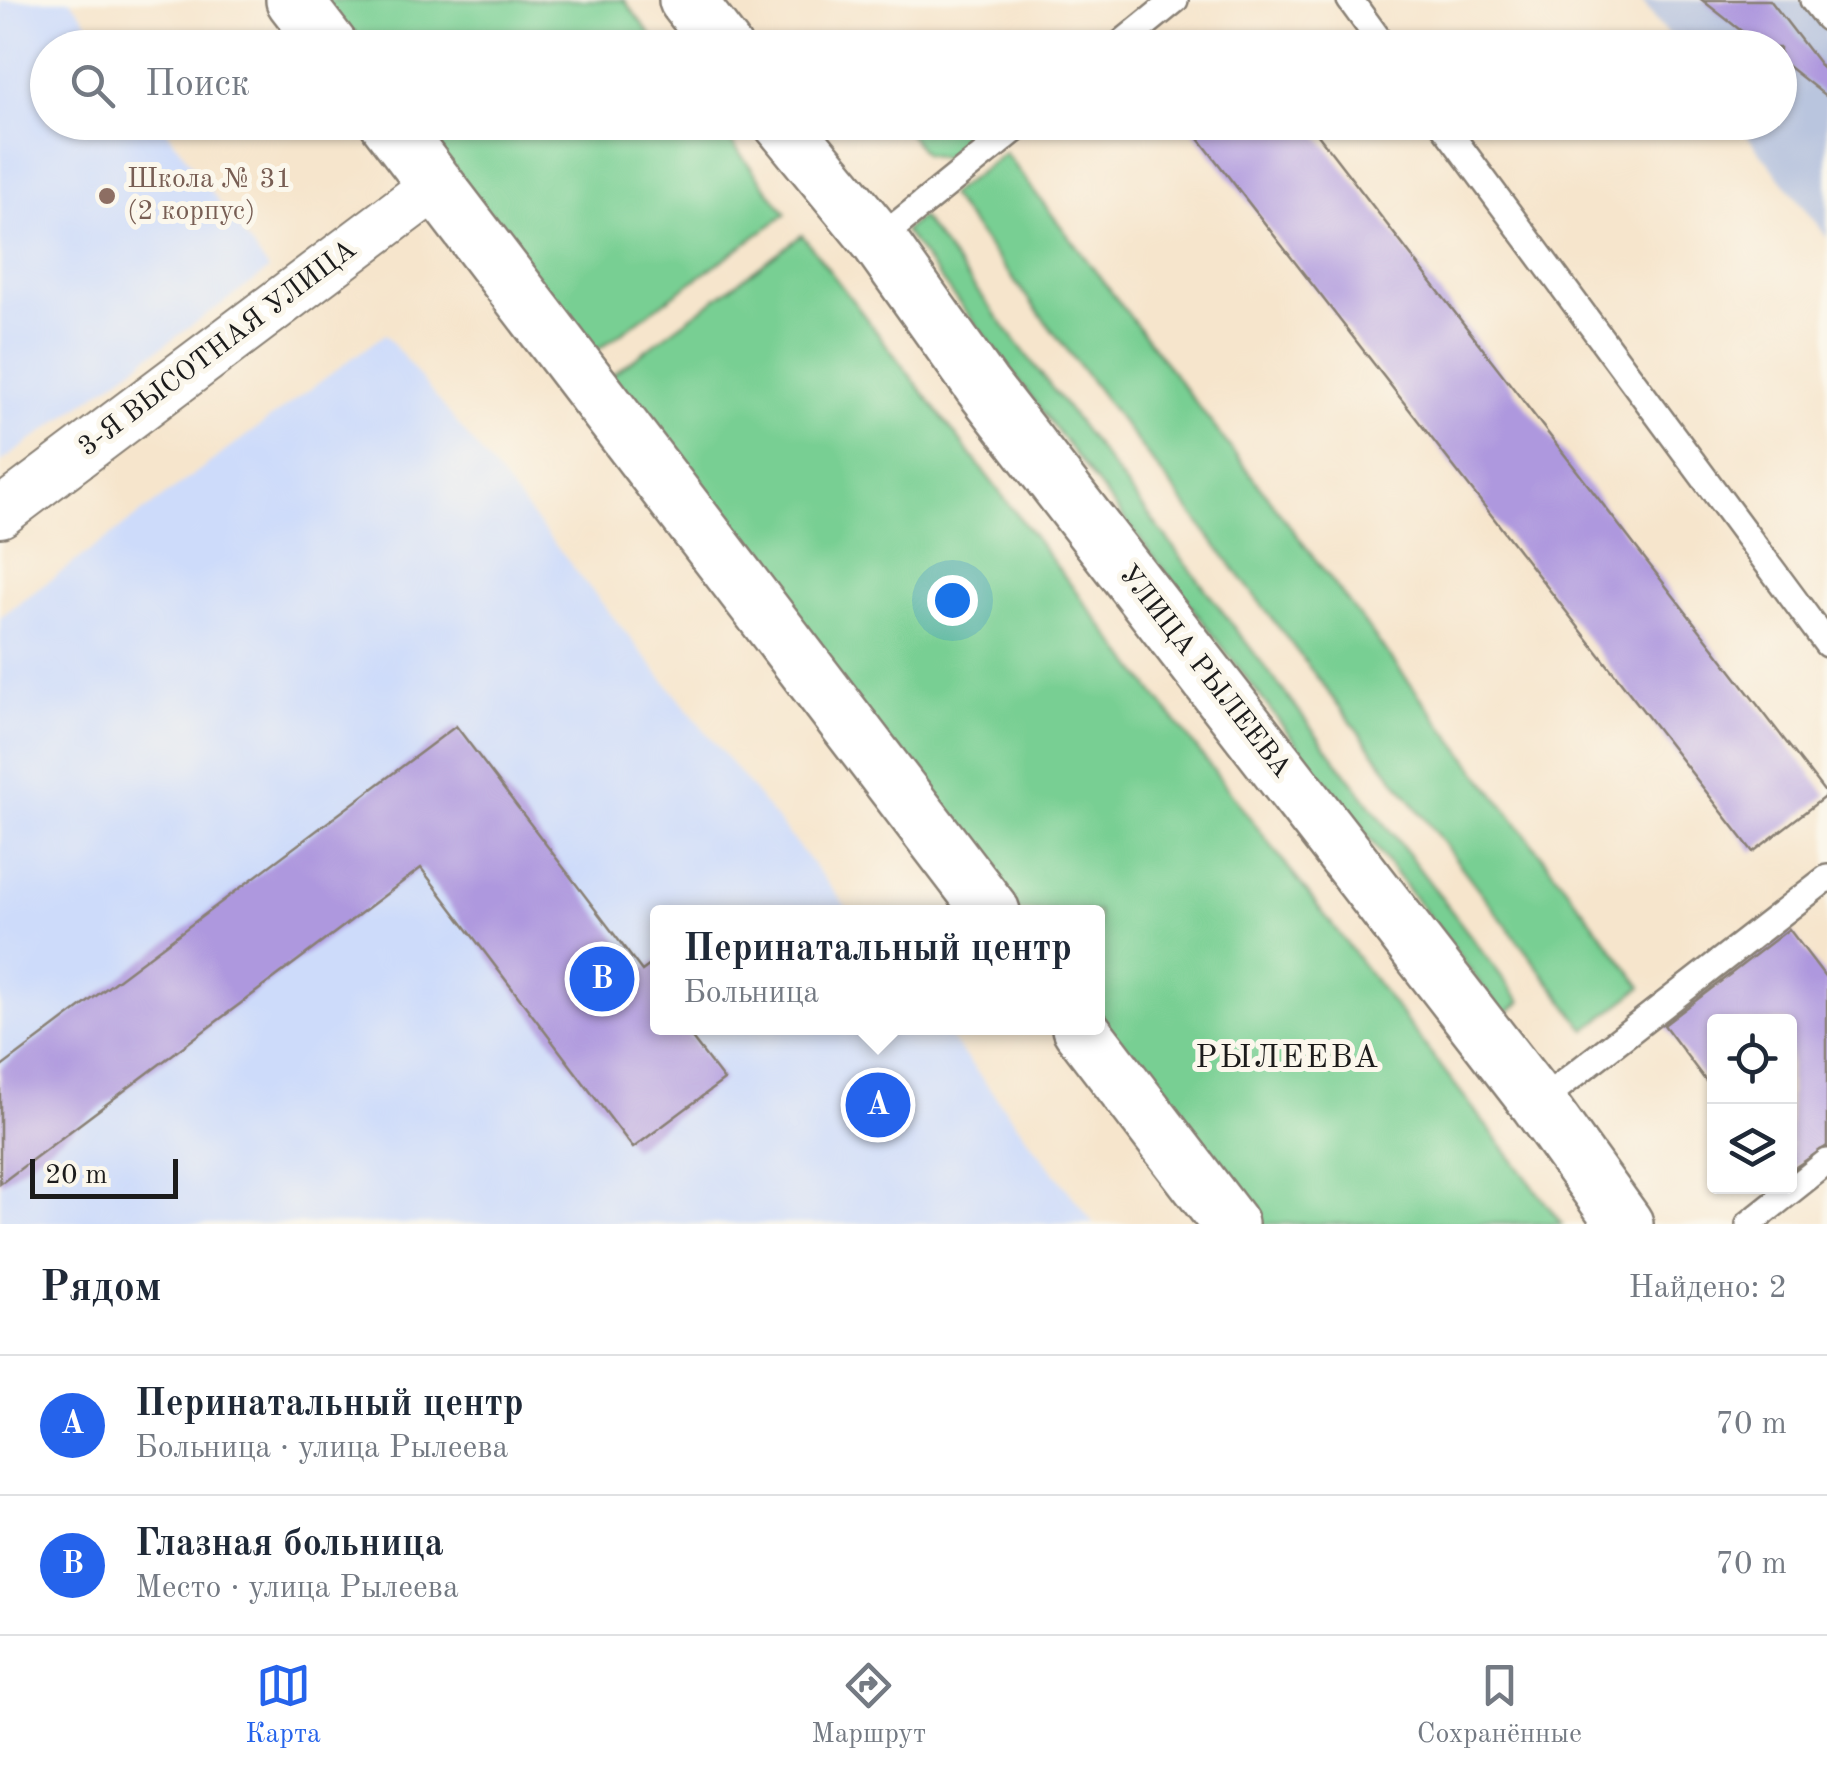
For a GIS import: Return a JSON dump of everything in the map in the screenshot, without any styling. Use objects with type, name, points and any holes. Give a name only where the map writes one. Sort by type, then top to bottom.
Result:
[{"type":"main road","points":[[294,0],[316,30]]},
{"type":"main road","points":[[687,0],[710,30]]},
{"type":"main road","points":[[402,140],[987,905]]},
{"type":"main road","name":"УЛИЦА РЫЛЕЕВА","points":[[796,140],[878,240],[982,386],[1538,1103],[1625,1224]]},
{"type":"main road","points":[[1085,1035],[1230,1224]]},
{"type":"street","name":"3-Я ВЫСОТНАЯ УЛИЦА","points":[[0,513],[436,186]]},
{"type":"lane","points":[[1138,30],[1175,0]]},
{"type":"lane","points":[[1350,0],[1372,30]]},
{"type":"lane","points":[[1813,0],[1827,18]]},
{"type":"lane","points":[[878,240],[1002,140]]},
{"type":"lane","points":[[1454,140],[1827,644]]},
{"type":"lane","points":[[1538,1103],[1827,878]]},
{"type":"lane","points":[[1749,1224],[1827,1162]]},
{"type":"shaded area","name":"Школа № 31 (2 корпус)","points":[[0,0],[71,0],[93,30],[30,30],[30,140],[173,140],[269,270],[0,463]]},
{"type":"shaded area","points":[[1641,0],[1827,0],[1827,237],[1750,140],[1797,140],[1797,30],[1665,30]]},
{"type":"shaded area","points":[[385,334],[845,905],[650,905],[650,1035],[948,1035],[1094,1224],[0,1224],[0,617]]},
{"type":"green space","points":[[317,0],[624,0],[647,30],[340,30]]},
{"type":"green space","points":[[425,140],[730,140],[786,214],[592,354]]},
{"type":"green space","points":[[914,140],[970,140],[944,158],[924,154]]},
{"type":"green space","points":[[1005,153],[1642,987],[1586,1030],[949,195]]},
{"type":"green space","points":[[921,217],[1521,1002],[1504,1015],[904,231]]},
{"type":"green space","points":[[802,235],[1562,1224],[1252,1224],[1105,1030],[1105,905],[1011,905],[609,377]]},
{"type":"building","points":[[1702,0],[1770,0],[1793,30],[1740,30]]},
{"type":"building","points":[[1797,35],[1827,74],[1827,97],[1797,73]]},
{"type":"building","points":[[1200,140],[1322,140],[1827,795],[1753,852]]},
{"type":"building","points":[[456,726],[642,971],[650,965],[650,1035],[689,1035],[724,1080],[633,1148],[421,868],[0,1184],[0,1068]]},
{"type":"building","points":[[1789,929],[1827,979],[1827,1146],[1797,1166],[1797,1014],[1707,1014],[1707,1083],[1664,1025]]},
{"type":"place","name":"Школа № 31 (2 корпус)","points":[[107,196]]},
{"type":"place","name":"Глазная больница","points":[[602,979]]},
{"type":"place","name":"Перинатальный центр","points":[[878,1105]]},
{"type":"district","name":"РЫЛЕЕВА","points":[[1288,1059]]}]
